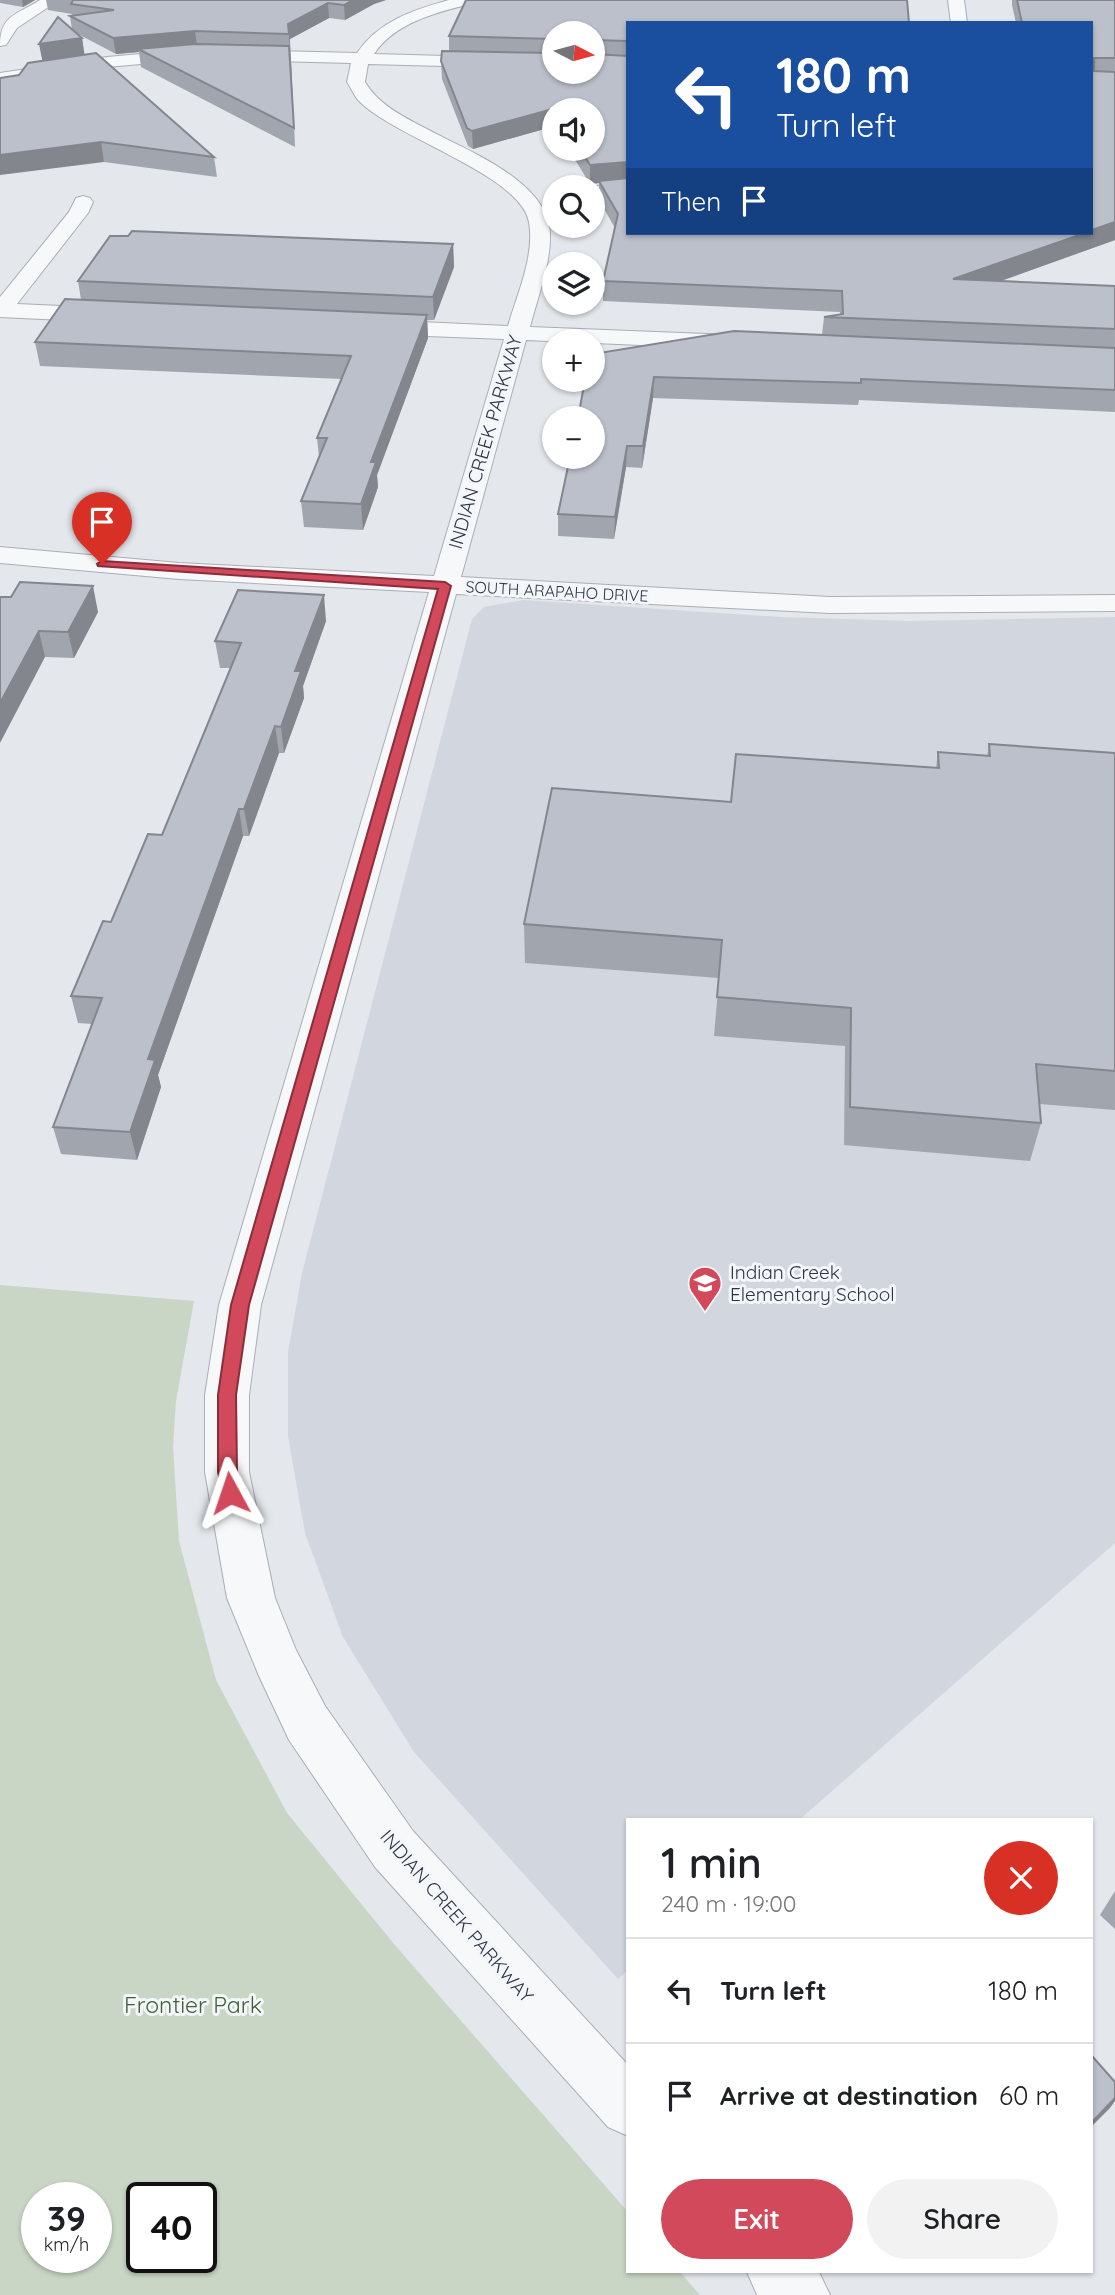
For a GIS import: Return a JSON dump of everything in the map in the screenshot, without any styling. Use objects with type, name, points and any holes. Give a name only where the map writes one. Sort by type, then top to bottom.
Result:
[{"type":"street","points":[[0,41],[16,20],[51,0]]},
{"type":"street","points":[[363,58],[371,43],[393,28],[434,8],[468,0]]},
{"type":"street","points":[[956,0],[959,21]]},
{"type":"street","points":[[2,74],[164,56],[229,54],[542,64]]},
{"type":"street","name":"INDIAN CREEK PARKWAY","points":[[363,58],[357,70],[356,81],[359,89],[374,105],[387,115],[486,166],[542,200],[537,216],[541,231],[445,586],[240,1305],[227,1395],[227,1472],[251,1598],[276,1660],[307,1723],[394,1849],[626,2105]]},
{"type":"street","points":[[605,191],[626,189]]},
{"type":"street","points":[[0,309],[30,277],[78,214],[83,202]]},
{"type":"street","points":[[0,309],[133,317]]},
{"type":"street","points":[[351,326],[750,343]]},
{"type":"street","name":"SOUTH ARAPAHO DRIVE","points":[[0,555],[179,571],[830,605],[1115,603]]},
{"type":"street","points":[[778,2273],[799,2295]]},
{"type":"shaded area","name":"Indian Creek Elementary School","points":[[523,600],[781,617],[910,621],[1115,617],[1115,1543],[801,1818],[626,1818],[626,1972],[618,1979],[414,1752],[343,1637],[305,1533],[288,1436],[288,1352],[302,1273],[472,619],[484,607]]},
{"type":"green space","name":"Frontier Park","points":[[0,1285],[194,1301],[176,1401],[173,1447],[179,1541],[216,1680],[287,1813],[394,1944],[626,2210],[626,2273],[681,2273],[700,2295],[0,2295]]},
{"type":"building","points":[[73,0],[353,0],[344,5],[328,3],[288,24],[289,34],[195,31],[113,38],[70,16],[114,10],[71,4]]},
{"type":"building","points":[[466,0],[907,0],[909,21],[626,21],[626,41],[606,40],[606,21],[542,21],[542,39],[449,36]]},
{"type":"building","points":[[1017,0],[1115,0],[1115,58],[1094,58],[1094,71],[1115,72],[1115,222],[1093,230],[1093,21],[1022,21]]},
{"type":"building","points":[[58,17],[82,38],[39,44]]},
{"type":"building","points":[[195,44],[289,46],[294,128],[138,49]]},
{"type":"building","points":[[442,51],[542,53],[542,84],[606,84],[606,55],[626,56],[626,162],[590,165],[588,161],[605,161],[605,98],[542,98],[542,112],[472,131],[467,128],[441,61]]},
{"type":"building","points":[[96,53],[214,157],[101,142],[0,155],[0,78],[19,75],[28,63]]},
{"type":"building","points":[[626,178],[626,235],[1079,235],[953,279],[1115,286],[1115,329],[824,317],[843,314],[842,291],[605,281],[618,214],[605,191],[605,180]]},
{"type":"building","points":[[132,231],[453,244],[433,297],[78,281],[110,236],[128,236]]},
{"type":"building","points":[[65,299],[427,315],[371,462],[376,462],[361,504],[301,501],[327,438],[317,438],[351,356],[35,342]]},
{"type":"building","points":[[734,331],[1115,348],[1115,390],[861,379],[861,383],[654,377],[643,446],[627,446],[615,517],[558,514],[567,469],[605,469],[605,406],[580,406],[583,392],[605,392],[605,352]]},
{"type":"building","points":[[20,582],[93,586],[68,632],[39,631],[0,703],[0,597],[11,597]]},
{"type":"building","points":[[238,590],[324,595],[295,671],[301,671],[281,727],[275,726],[244,809],[239,809],[148,1059],[155,1060],[130,1132],[53,1127],[102,998],[71,996],[103,921],[111,922],[148,834],[162,835],[241,643],[215,641]]},
{"type":"building","points":[[989,744],[1115,753],[1115,1071],[1036,1064],[1041,1123],[850,1107],[851,1008],[717,997],[722,940],[524,924],[552,788],[731,802],[736,754],[939,768],[938,752],[990,756]]},
{"type":"building","points":[[1093,2057],[1115,2082],[1115,2098],[1093,2121]]},
{"type":"place","name":"Indian Creek Elementary School","points":[[705,1313]]},
{"type":"route","points":[[102,564],[445,586],[240,1305],[227,1395],[227,1472],[230,1493]]}]
